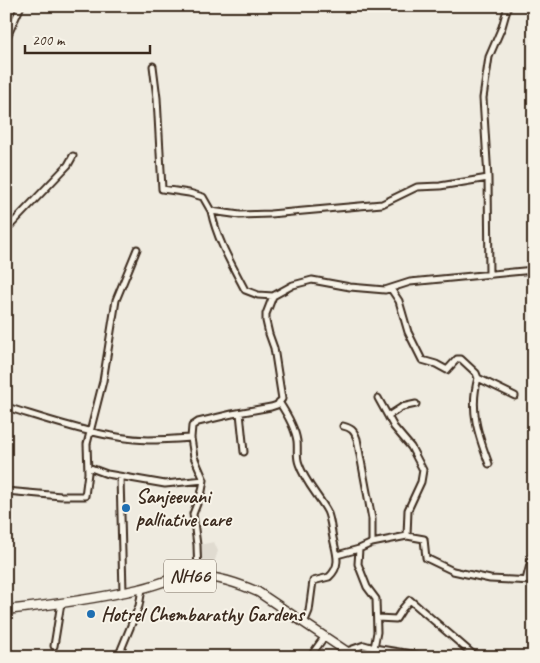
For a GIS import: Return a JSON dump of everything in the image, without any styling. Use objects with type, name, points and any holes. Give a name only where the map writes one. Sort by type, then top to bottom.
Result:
[{"type":"highway","name":"NH66","points":[[6,610],[61,604],[142,589],[185,576],[198,576],[245,587],[269,599],[355,657]]},
{"type":"street","points":[[6,39],[21,6]]},
{"type":"street","points":[[489,275],[488,178],[483,98],[489,57],[502,28],[508,6]]},
{"type":"street","points":[[153,66],[157,98],[162,189],[203,197],[211,211],[223,246],[245,290],[258,295],[273,296],[293,285],[312,280],[350,287],[390,289],[410,282],[534,270]]},
{"type":"street","points":[[6,230],[68,165],[72,156]]},
{"type":"street","points":[[211,211],[240,215],[270,214],[382,204],[417,188],[488,178]]},
{"type":"street","points":[[6,491],[61,496],[85,496],[88,467],[87,444],[103,381],[116,300],[137,249]]},
{"type":"street","points":[[390,289],[399,301],[408,332],[422,360],[447,370],[462,356],[476,373],[478,378],[476,386],[476,426],[488,464]]},
{"type":"street","points":[[198,576],[193,514],[202,492],[204,480],[194,457],[191,438],[192,426],[198,422],[271,407],[282,399],[274,348],[266,322],[266,314],[273,296]]},
{"type":"street","points":[[478,378],[515,396]]},
{"type":"street","points":[[378,398],[394,427],[411,447],[423,470],[421,482],[408,510],[407,536]]},
{"type":"street","points":[[280,402],[291,423],[297,442],[298,463],[330,520],[337,555],[337,567],[333,574],[329,578],[313,581],[309,611],[304,623]]},
{"type":"street","points":[[388,416],[402,407],[416,404]]},
{"type":"street","points":[[6,407],[89,432],[148,440],[191,438]]},
{"type":"street","points":[[240,412],[244,452]]},
{"type":"street","points":[[343,426],[355,432],[357,439],[372,519],[372,543]]},
{"type":"street","points":[[88,467],[120,477],[165,484],[204,480]]},
{"type":"street","points":[[120,477],[123,592]]},
{"type":"street","points":[[337,555],[372,543],[407,536],[424,539],[426,558],[453,571],[490,579],[534,581]]},
{"type":"street","points":[[359,549],[358,564],[367,587],[376,599],[377,632],[374,648]]},
{"type":"street","points":[[526,580],[534,549]]},
{"type":"street","points":[[118,657],[139,606],[142,589]]},
{"type":"street","points":[[377,618],[396,619],[410,600],[476,657]]},
{"type":"street","points":[[54,646],[61,604]]},
{"type":"street","points":[[310,657],[325,636]]},
{"type":"street","points":[[347,651],[364,645],[430,657]]},
{"type":"shaded area","points":[[214,542],[218,551],[213,566],[203,567],[199,545]]},
{"type":"place","name":"Sanjeevani palliative care","points":[[126,508]]},
{"type":"place","name":"Hotrel Chembarathy Gardens","points":[[91,614]]}]
